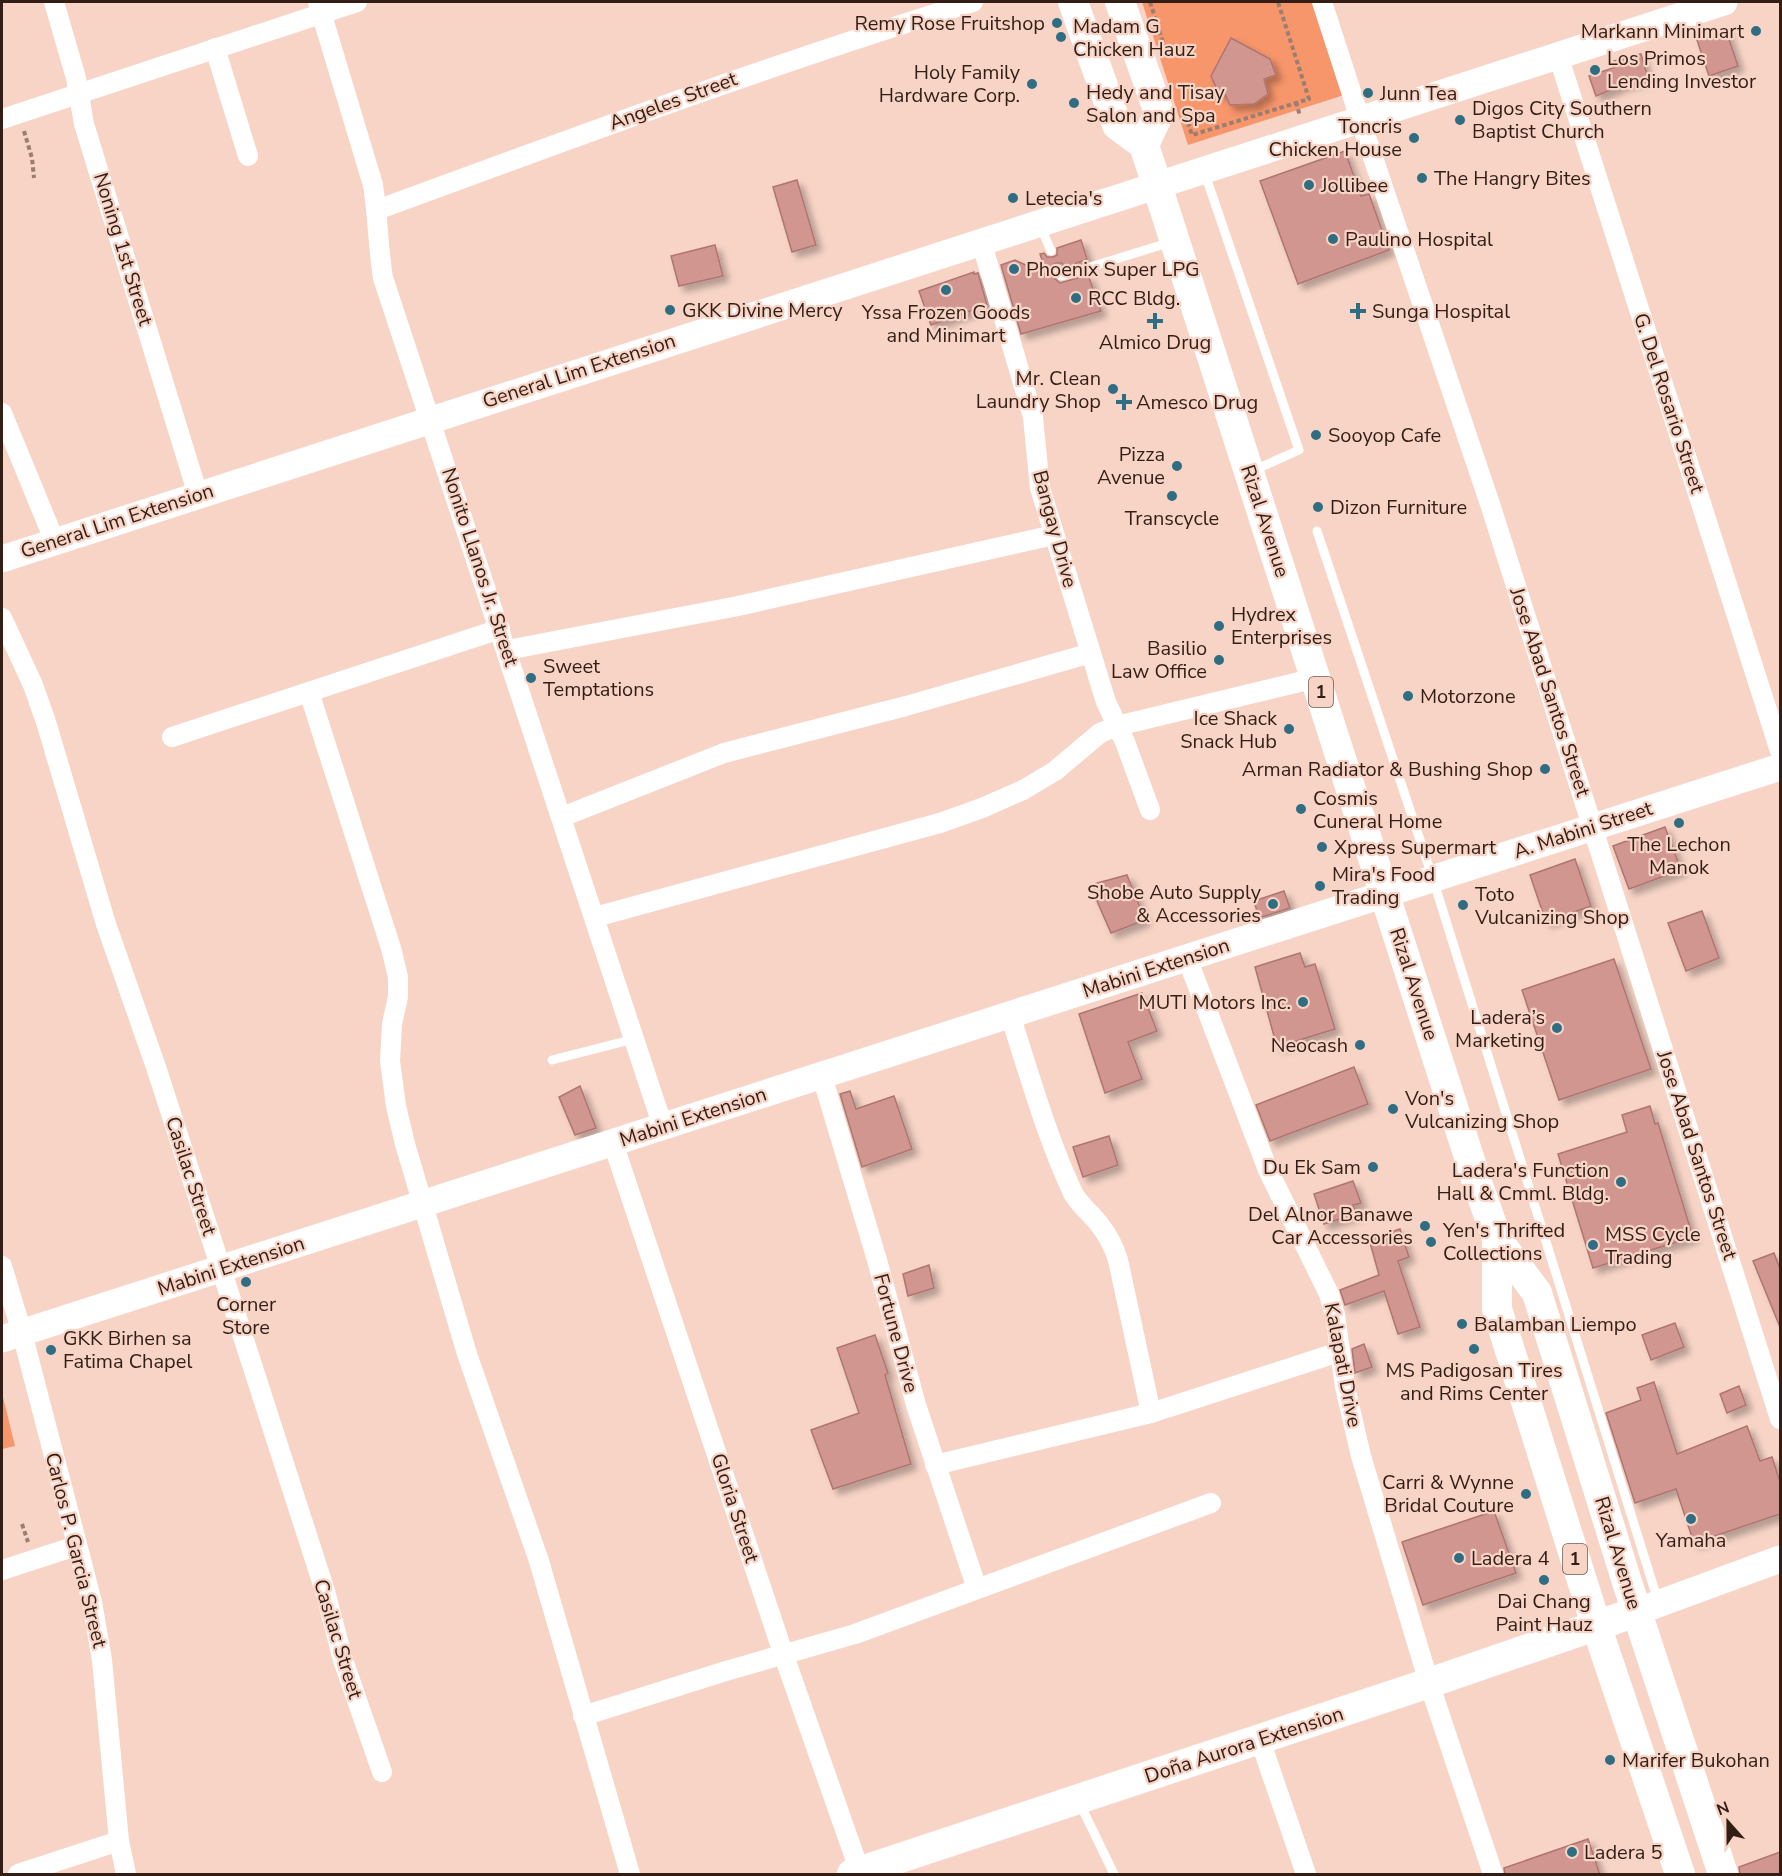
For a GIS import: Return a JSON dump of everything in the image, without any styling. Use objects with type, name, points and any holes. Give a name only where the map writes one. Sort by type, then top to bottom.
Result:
[{"type":"main road","points":[[1073,2],[1117,124],[1144,145],[1159,113],[1120,2]]},
{"type":"main road","name":"Rizal Avenue","points":[[1144,145],[1497,1239],[1497,1309],[1596,1625],[1680,1875]]},
{"type":"main road","name":"Rizal Avenue","points":[[1497,1239],[1537,1293],[1648,1608],[1722,1875]]},
{"type":"main road","name":"Doña Aurora Extension","points":[[869,1871],[1648,1608]]},
{"type":"street","name":"Noning 1st Street","points":[[54,2],[79,92],[84,124],[198,495]]},
{"type":"street","points":[[2,119],[215,48],[320,7],[357,2]]},
{"type":"street","name":"Angeles Street","points":[[377,210],[725,83],[973,2]]},
{"type":"street","name":"Jose Abad Santos Street","points":[[1322,2],[1491,507],[1780,1419]]},
{"type":"street","name":"General Lim Extension","points":[[2,559],[1724,2]]},
{"type":"street","name":"Nonito Llanos Jr. Street","points":[[320,7],[361,142],[377,210],[383,278],[663,1127]]},
{"type":"street","points":[[215,48],[248,156]]},
{"type":"street","name":"G. Del Rosario Street","points":[[1558,55],[1780,751]]},
{"type":"street","name":"Bangay Drive","points":[[981,242],[1033,417],[1040,488],[1106,702],[1150,810]]},
{"type":"street","points":[[2,413],[55,542]]},
{"type":"street","points":[[507,650],[738,606],[1054,535]]},
{"type":"street","name":"Casilac Street","points":[[2,618],[33,685],[46,722],[92,882],[157,1070],[325,1591],[346,1669],[382,1772]]},
{"type":"street","points":[[172,737],[500,629]]},
{"type":"street","points":[[562,817],[724,753],[906,706],[1091,653]]},
{"type":"street","points":[[595,917],[940,823],[1023,790],[1074,757],[1100,733],[1117,726],[1316,678]]},
{"type":"street","points":[[309,692],[398,977],[398,997],[392,1024],[390,1061],[403,1134],[422,1204],[489,1419],[539,1561],[630,1875]]},
{"type":"street","name":"A. Mabini Street","points":[[1385,894],[1780,766]]},
{"type":"street","name":"Mabini Extension","points":[[12,1336],[1385,894]]},
{"type":"street","name":"Kalapati Drive","points":[[1187,958],[1268,1170],[1329,1294],[1335,1315],[1339,1352],[1361,1456],[1430,1683],[1493,1875]]},
{"type":"street","points":[[1010,1015],[1052,1138],[1074,1194],[1083,1209],[1098,1222],[1113,1243],[1151,1413]]},
{"type":"street","name":"Fortune Drive","points":[[822,1076],[877,1260],[909,1383],[977,1589]]},
{"type":"street","name":"Gloria Street","points":[[614,1143],[783,1653],[869,1871]]},
{"type":"street","name":"Carlos P. Garcia Street","points":[[2,1266],[12,1336],[92,1602],[98,1632],[119,1841],[126,1875]]},
{"type":"street","points":[[935,1465],[1151,1413],[1339,1352]]},
{"type":"street","points":[[583,1716],[783,1653],[855,1634],[1211,1503]]},
{"type":"street","points":[[2,1570],[76,1546]]},
{"type":"street","points":[[1648,1608],[1780,1559]]},
{"type":"street","points":[[1260,1740],[1306,1875]]},
{"type":"street","points":[[18,1875],[119,1841]]},
{"type":"lane","points":[[1204,169],[1299,450],[1250,472]]},
{"type":"lane","points":[[1040,222],[1051,250]]},
{"type":"lane","points":[[1058,269],[1061,276],[1175,240]]},
{"type":"lane","points":[[1317,531],[1432,879],[1648,1608]]},
{"type":"lane","points":[[552,1060],[634,1039]]},
{"type":"lane","points":[[1077,1800],[1114,1875]]},
{"type":"path","points":[[1150,2],[1167,57]]},
{"type":"path","points":[[1182,102],[1192,135],[1309,99],[1278,2]]},
{"type":"path","points":[[23,129],[32,158],[34,178]]},
{"type":"shaded area","points":[[1142,2],[1314,2],[1344,95],[1188,145]]},
{"type":"shaded area","points":[[2,1393],[15,1446],[2,1449]]},
{"type":"building","points":[[1725,27],[1738,66],[1709,76],[1696,37]]},
{"type":"building","points":[[1231,38],[1270,59],[1276,75],[1264,79],[1268,94],[1254,104],[1230,105],[1224,92],[1219,94],[1211,76]]},
{"type":"building","points":[[1641,54],[1648,78],[1618,86],[1596,96],[1589,76],[1616,67],[1614,61]]},
{"type":"building","points":[[1345,151],[1361,196],[1369,194],[1389,250],[1298,284],[1260,181]]},
{"type":"building","points":[[797,180],[816,245],[792,252],[773,187]]},
{"type":"building","points":[[1081,240],[1087,259],[1065,268],[1062,263],[1056,263],[1052,265],[1052,271],[1055,279],[1060,283],[1088,275],[1101,311],[1021,334],[1001,265],[1015,260],[1047,275],[1040,254],[1044,253],[1047,257],[1053,257],[1057,255],[1057,248]]},
{"type":"building","points":[[715,245],[723,276],[679,286],[671,256]]},
{"type":"building","points":[[974,272],[974,274],[978,273],[987,305],[931,325],[919,291]]},
{"type":"building","points":[[1665,827],[1681,870],[1629,889],[1613,846]]},
{"type":"building","points":[[1575,859],[1591,906],[1546,922],[1530,875]]},
{"type":"building","points":[[1127,875],[1145,920],[1111,933],[1090,885]]},
{"type":"building","points":[[1284,891],[1290,908],[1259,918],[1254,901]]},
{"type":"building","points":[[1702,911],[1719,958],[1686,971],[1668,923]]},
{"type":"building","points":[[1300,953],[1305,967],[1315,964],[1335,1029],[1277,1047],[1255,967]]},
{"type":"building","points":[[1614,959],[1651,1069],[1559,1100],[1522,990]]},
{"type":"building","points":[[1142,993],[1157,1031],[1128,1042],[1142,1079],[1105,1093],[1079,1014]]},
{"type":"building","points":[[1354,1067],[1368,1104],[1270,1141],[1256,1105]]},
{"type":"building","points":[[580,1086],[596,1128],[575,1135],[559,1097]]},
{"type":"building","points":[[850,1091],[856,1109],[894,1096],[912,1149],[862,1167],[840,1094]]},
{"type":"building","name":"Ladera's Function Hall & Cmml. Bldg.","points":[[1650,1106],[1655,1124],[1658,1123],[1693,1237],[1593,1268],[1558,1154],[1627,1132],[1622,1115]]},
{"type":"building","points":[[1109,1136],[1118,1165],[1083,1177],[1073,1147]]},
{"type":"building","points":[[1353,1181],[1361,1203],[1353,1205],[1356,1214],[1324,1224],[1314,1194]]},
{"type":"building","points":[[1400,1229],[1409,1257],[1398,1261],[1420,1327],[1398,1334],[1384,1291],[1345,1305],[1340,1290],[1379,1275],[1369,1239]]},
{"type":"building","points":[[1774,1253],[1780,1269],[1780,1327],[1753,1261]]},
{"type":"building","points":[[929,1265],[934,1288],[908,1296],[903,1274]]},
{"type":"building","points":[[1675,1323],[1684,1347],[1651,1360],[1642,1335]]},
{"type":"building","points":[[875,1335],[888,1373],[885,1375],[911,1464],[833,1489],[811,1430],[859,1413],[837,1348]]},
{"type":"building","points":[[1364,1344],[1372,1367],[1355,1373],[1352,1349]]},
{"type":"building","points":[[1654,1382],[1677,1454],[1747,1426],[1760,1461],[1772,1457],[1780,1482],[1780,1514],[1694,1543],[1676,1489],[1635,1503],[1606,1413],[1641,1400],[1637,1388]]},
{"type":"building","points":[[1739,1386],[1746,1405],[1727,1413],[1720,1394]]},
{"type":"building","name":"Ladera 4","points":[[1494,1511],[1516,1573],[1423,1605],[1402,1542]]},
{"type":"building","name":"Ladera 5","points":[[1588,1839],[1600,1875],[1505,1875],[1504,1868]]},
{"type":"building","points":[[1780,1852],[1780,1875],[1740,1875],[1739,1867]]},
{"type":"place","name":"Remy Rose Fruitshop","points":[[1057,23]]},
{"type":"place","name":"Markann Minimart","points":[[1756,31]]},
{"type":"place","name":"Madam G Chicken Hauz","points":[[1061,37]]},
{"type":"place","name":"Los Primos Lending Investor","points":[[1595,70]]},
{"type":"place","name":"Holy Family Hardware Corp.","points":[[1032,84]]},
{"type":"place","name":"Junn Tea","points":[[1368,93]]},
{"type":"place","name":"Hedy and Tisay Salon and Spa","points":[[1074,103]]},
{"type":"place","name":"Digos City Southern Baptist Church","points":[[1460,120]]},
{"type":"place","name":"Toncris Chicken House","points":[[1414,138]]},
{"type":"place","name":"The Hangry Bites","points":[[1422,178]]},
{"type":"place","name":"Jollibee","points":[[1309,185]]},
{"type":"place","name":"Letecia's","points":[[1013,198]]},
{"type":"place","name":"Paulino Hospital","points":[[1333,239]]},
{"type":"place","name":"Phoenix Super LPG","points":[[1014,269]]},
{"type":"place","name":"Yssa Frozen Goods and Minimart","points":[[946,290]]},
{"type":"place","name":"RCC Bldg.","points":[[1076,298]]},
{"type":"place","name":"GKK Divine Mercy","points":[[670,310]]},
{"type":"place","name":"Sunga Hospital","points":[[1358,311]]},
{"type":"place","name":"Almico Drug","points":[[1155,321]]},
{"type":"place","name":"Mr. Clean Laundry Shop","points":[[1113,389]]},
{"type":"place","name":"Amesco Drug","points":[[1124,402]]},
{"type":"place","name":"Sooyop Cafe","points":[[1316,435]]},
{"type":"place","name":"Pizza Avenue","points":[[1177,466]]},
{"type":"place","name":"Transcycle","points":[[1172,496]]},
{"type":"place","name":"Dizon Furniture","points":[[1318,507]]},
{"type":"place","name":"Hydrex Enterprises","points":[[1219,626]]},
{"type":"place","name":"Basilio Law Office","points":[[1219,660]]},
{"type":"place","name":"Sweet Temptations","points":[[531,678]]},
{"type":"place","name":"Motorzone","points":[[1408,696]]},
{"type":"place","name":"Ice Shack Snack Hub","points":[[1289,729]]},
{"type":"place","name":"Arman Radiator & Bushing Shop","points":[[1545,769]]},
{"type":"place","name":"Cosmis Cuneral Home","points":[[1301,809]]},
{"type":"place","name":"The Lechon Manok","points":[[1679,823]]},
{"type":"place","name":"Xpress Supermart","points":[[1322,847]]},
{"type":"place","name":"Mira's Food Trading","points":[[1320,886]]},
{"type":"place","name":"Shobe Auto Supply & Accessories","points":[[1273,904]]},
{"type":"place","name":"Toto Vulcanizing Shop","points":[[1463,905]]},
{"type":"place","name":"MUTI Motors Inc.","points":[[1303,1002]]},
{"type":"place","name":"Ladera’s Marketing","points":[[1557,1028]]},
{"type":"place","name":"Neocash","points":[[1360,1045]]},
{"type":"place","name":"Von's Vulcanizing Shop","points":[[1393,1109]]},
{"type":"place","name":"Du Ek Sam","points":[[1373,1167]]},
{"type":"place","name":"Ladera's Function Hall & Cmml. Bldg.","points":[[1621,1182]]},
{"type":"place","name":"Del Alnor Banawe Car Accessories","points":[[1425,1226]]},
{"type":"place","name":"Yen's Thrifted Collections","points":[[1431,1242]]},
{"type":"place","name":"MSS Cycle Trading","points":[[1593,1245]]},
{"type":"place","name":"Corner Store","points":[[246,1282]]},
{"type":"place","name":"Balamban Liempo","points":[[1462,1324]]},
{"type":"place","name":"MS Padigosan Tires and Rims Center","points":[[1474,1349]]},
{"type":"place","name":"GKK Birhen sa Fatima Chapel","points":[[51,1350]]},
{"type":"place","name":"Carri & Wynne Bridal Couture","points":[[1526,1494]]},
{"type":"place","name":"Yamaha","points":[[1691,1519]]},
{"type":"place","name":"Ladera 4","points":[[1459,1558]]},
{"type":"place","name":"Dai Chang Paint Hauz","points":[[1544,1580]]},
{"type":"place","name":"Marifer Bukohan","points":[[1610,1760]]},
{"type":"place","name":"Ladera 5","points":[[1572,1852]]}]
